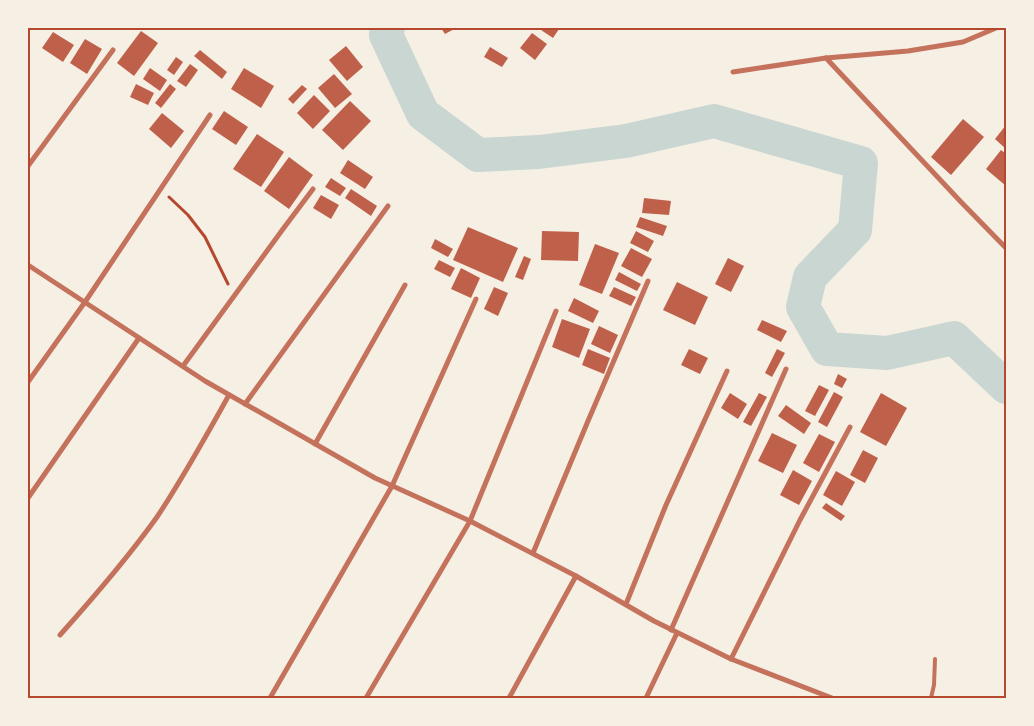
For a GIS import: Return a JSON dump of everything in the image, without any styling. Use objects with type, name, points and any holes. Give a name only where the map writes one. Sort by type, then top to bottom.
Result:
[{"type":"street","points":[[733,72],[826,58],[908,51],[963,42],[996,28]]},
{"type":"street","points":[[28,166],[114,50]]},
{"type":"street","points":[[826,58],[1006,248]]},
{"type":"street","points":[[28,382],[85,302],[210,115]]},
{"type":"street","points":[[182,366],[313,189]]},
{"type":"street","points":[[245,404],[388,206]]},
{"type":"street","points":[[28,265],[229,395],[375,478],[470,521],[533,553],[671,630],[731,659],[832,698]]},
{"type":"street","points":[[533,553],[648,281]]},
{"type":"street","points":[[315,444],[405,285]]},
{"type":"street","points":[[270,698],[392,486],[476,299]]},
{"type":"street","points":[[366,698],[470,521],[556,311]]},
{"type":"street","points":[[28,498],[139,338]]},
{"type":"street","points":[[671,630],[786,369]]},
{"type":"street","points":[[626,604],[666,505],[727,371]]},
{"type":"street","points":[[60,636],[111,578],[158,516],[229,395]]},
{"type":"street","points":[[731,659],[800,520],[850,427]]},
{"type":"street","points":[[509,698],[576,576]]},
{"type":"street","points":[[646,698],[677,633]]},
{"type":"lane","points":[[931,698],[934,686],[935,659]]},
{"type":"path","points":[[161,189],[188,215],[205,237],[234,295]]},
{"type":"building","points":[[441,28],[456,28],[445,34]]},
{"type":"building","points":[[538,28],[557,28],[559,29],[553,38]]},
{"type":"building","points":[[141,31],[158,43],[134,76],[117,63]]},
{"type":"building","points":[[53,32],[74,45],[63,62],[42,48]]},
{"type":"building","points":[[532,33],[547,44],[535,60],[520,48]]},
{"type":"building","points":[[85,39],[102,49],[87,74],[70,63]]},
{"type":"building","points":[[346,46],[363,67],[347,81],[329,60]]},
{"type":"building","points":[[490,47],[508,58],[502,67],[484,57]]},
{"type":"building","points":[[200,50],[227,72],[222,79],[194,56]]},
{"type":"building","points":[[176,57],[183,62],[174,75],[167,70]]},
{"type":"building","points":[[190,64],[198,70],[186,87],[177,81]]},
{"type":"building","points":[[150,68],[167,80],[160,91],[143,79]]},
{"type":"building","points":[[244,68],[274,86],[261,108],[231,89]]},
{"type":"building","points":[[334,74],[352,94],[335,108],[318,88]]},
{"type":"building","points":[[136,84],[154,93],[148,105],[130,97]]},
{"type":"building","points":[[170,84],[176,89],[161,108],[155,103]]},
{"type":"building","points":[[302,85],[307,89],[293,104],[288,99]]},
{"type":"building","points":[[314,95],[330,111],[313,129],[297,113]]},
{"type":"building","points":[[350,101],[371,121],[343,150],[322,130]]},
{"type":"building","points":[[224,111],[248,127],[236,145],[212,129]]},
{"type":"building","points":[[162,113],[184,131],[171,148],[149,129]]},
{"type":"building","points":[[963,119],[984,137],[951,175],[931,157]]},
{"type":"building","points":[[1006,125],[1006,149],[995,139]]},
{"type":"building","points":[[257,134],[284,152],[261,187],[233,169]]},
{"type":"building","points":[[1001,150],[1006,154],[1006,186],[986,169]]},
{"type":"building","points":[[289,157],[313,175],[289,209],[264,191]]},
{"type":"building","points":[[348,160],[373,177],[365,189],[340,173]]},
{"type":"building","points":[[331,178],[346,188],[340,196],[325,187]]},
{"type":"building","points":[[351,189],[377,206],[371,216],[345,198]]},
{"type":"building","points":[[321,195],[339,205],[331,219],[313,208]]},
{"type":"building","points":[[644,198],[671,201],[669,215],[642,213]]},
{"type":"building","points":[[640,217],[667,226],[663,236],[636,227]]},
{"type":"building","points":[[468,227],[518,248],[503,282],[453,260]]},
{"type":"building","points":[[542,231],[579,232],[578,261],[541,260]]},
{"type":"building","points":[[636,231],[654,241],[648,252],[630,243]]},
{"type":"building","points":[[435,239],[453,249],[448,257],[431,248]]},
{"type":"building","points":[[595,244],[619,253],[602,294],[579,285]]},
{"type":"building","points":[[631,248],[652,259],[642,277],[621,266]]},
{"type":"building","points":[[524,256],[531,259],[523,280],[515,277]]},
{"type":"building","points":[[728,258],[744,266],[731,292],[715,284]]},
{"type":"building","points":[[439,260],[455,268],[450,277],[434,269]]},
{"type":"building","points":[[461,268],[480,278],[471,298],[451,289]]},
{"type":"building","points":[[619,272],[641,284],[637,291],[615,280]]},
{"type":"building","points":[[677,282],[708,297],[695,325],[663,310]]},
{"type":"building","points":[[494,287],[508,293],[498,316],[484,309]]},
{"type":"building","points":[[614,287],[636,297],[631,306],[609,296]]},
{"type":"building","points":[[574,298],[599,311],[593,323],[568,311]]},
{"type":"building","points":[[562,319],[590,329],[579,358],[552,347]]},
{"type":"building","points":[[762,320],[787,331],[781,342],[757,330]]},
{"type":"building","points":[[599,326],[618,335],[610,353],[591,344]]},
{"type":"building","points":[[588,349],[610,358],[604,374],[582,365]]},
{"type":"building","points":[[689,349],[708,358],[700,374],[681,365]]},
{"type":"building","points":[[777,349],[785,353],[772,377],[765,373]]},
{"type":"building","points":[[838,374],[847,379],[842,388],[834,384]]},
{"type":"building","points":[[819,385],[829,390],[815,416],[805,411]]},
{"type":"building","points":[[834,392],[843,397],[827,427],[818,422]]},
{"type":"building","points":[[730,393],[747,404],[738,419],[721,408]]},
{"type":"building","points":[[759,393],[767,397],[751,426],[743,422]]},
{"type":"building","points":[[881,393],[907,408],[886,446],[860,432]]},
{"type":"building","points":[[786,405],[811,423],[804,434],[778,416]]},
{"type":"building","points":[[772,433],[797,445],[783,473],[758,461]]},
{"type":"building","points":[[819,434],[835,442],[819,472],[803,463]]},
{"type":"building","points":[[863,450],[878,458],[865,483],[850,475]]},
{"type":"building","points":[[793,470],[812,481],[799,505],[780,495]]},
{"type":"building","points":[[836,471],[855,482],[842,506],[823,495]]},
{"type":"building","points":[[826,503],[845,516],[841,521],[822,508]]},
{"type":"waterway","points":[[388,28],[386,35],[423,114],[478,155],[539,152],[626,141],[714,121],[861,163],[855,230],[810,277],[803,307],[827,349],[887,353],[954,338],[1006,387]]}]
